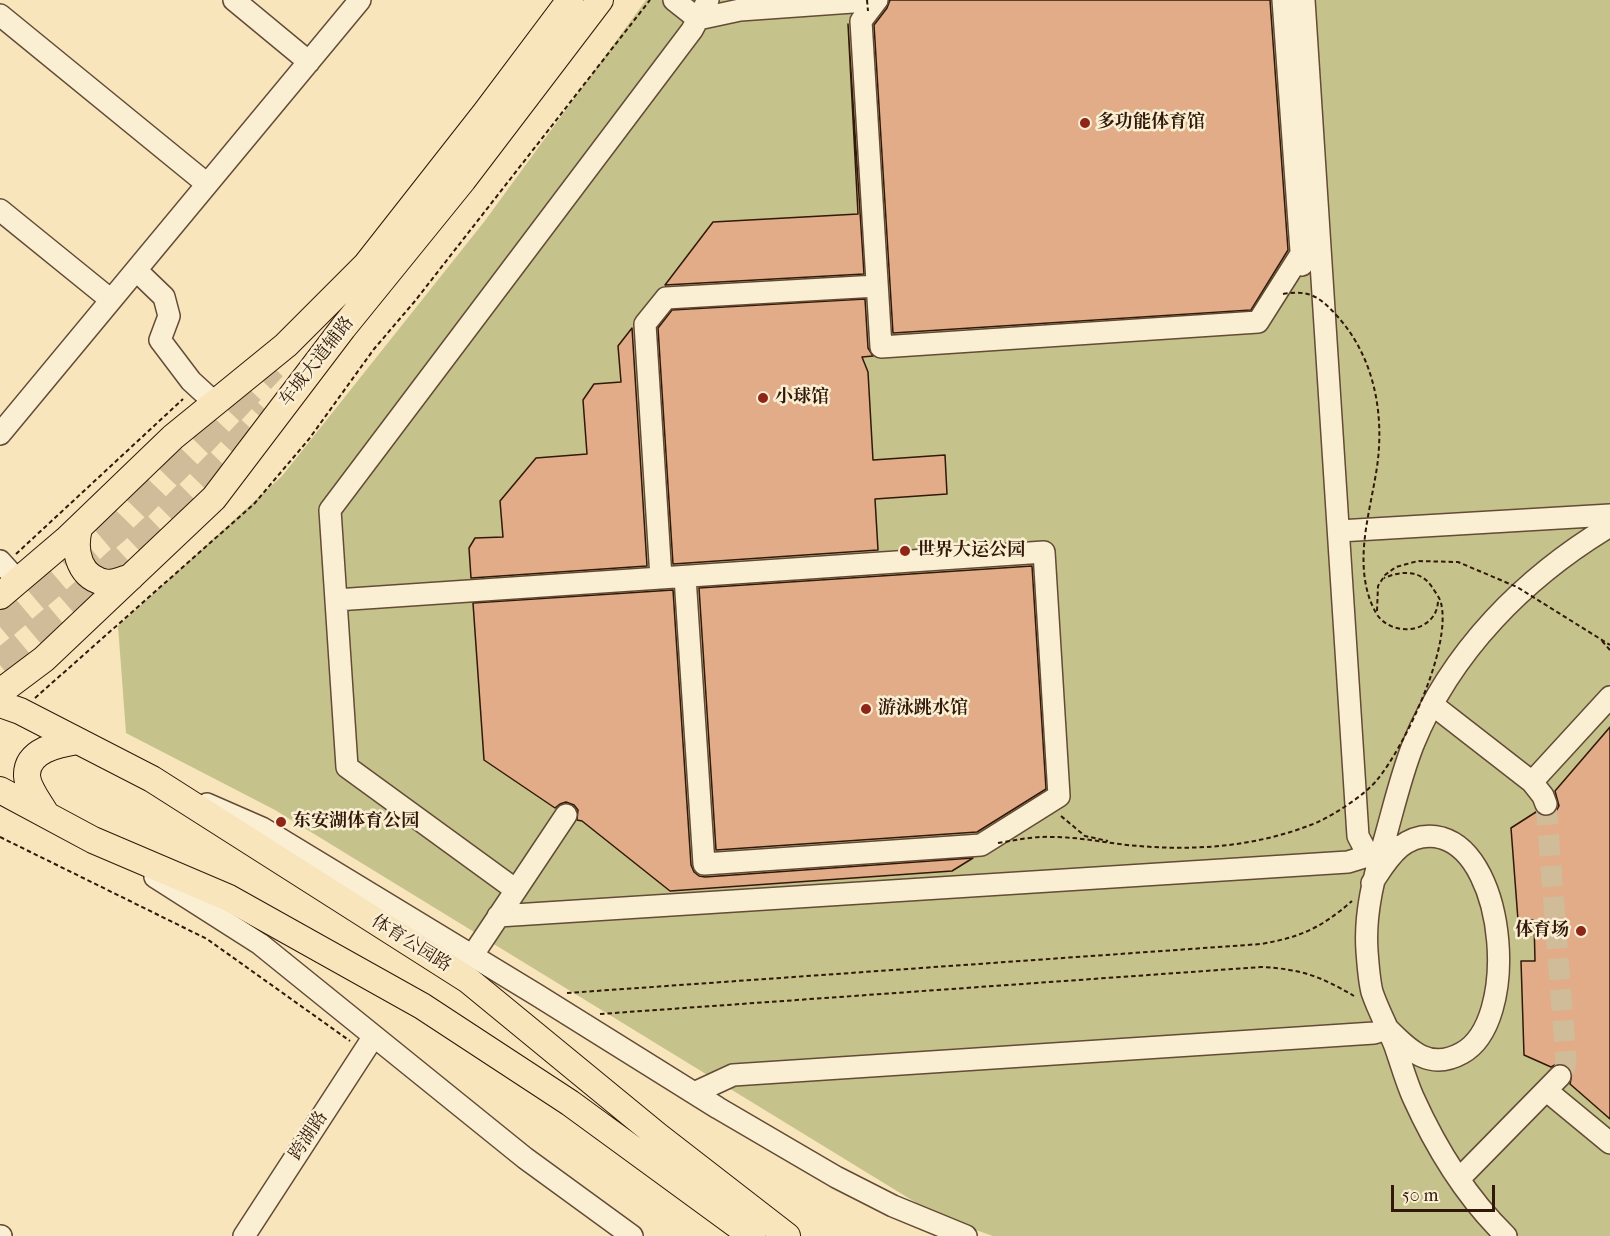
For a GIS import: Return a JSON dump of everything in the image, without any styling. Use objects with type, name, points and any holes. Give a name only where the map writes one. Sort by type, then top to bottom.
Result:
[{"type":"main road","name":"车城大道辅路","points":[[6,576],[79,528],[173,437],[209,396],[286,345],[366,265],[570,0]]},
{"type":"main road","name":"车城大道辅路","points":[[0,692],[44,659],[214,498],[343,328],[463,180],[600,0]]},
{"type":"main road","points":[[79,528],[76,553],[88,574],[96,580],[110,583],[131,577]]},
{"type":"main road","name":"体育公园路","points":[[10,707],[152,779],[468,980],[658,1136],[787,1236]]},
{"type":"main road","points":[[47,815],[27,776],[29,765],[37,754],[56,745],[78,741]]},
{"type":"main road","points":[[0,790],[93,840],[229,898],[422,1006],[570,1103],[753,1236]]},
{"type":"street","points":[[234,0],[309,62]]},
{"type":"street","points":[[4,420],[111,300],[360,0]]},
{"type":"street","points":[[674,0],[698,19]]},
{"type":"street","points":[[516,890],[347,767],[330,510],[692,30],[708,0]]},
{"type":"street","points":[[698,19],[740,10],[824,2],[870,3],[861,21],[881,347],[1258,322],[1302,260],[1283,0]]},
{"type":"street","points":[[1304,0],[1358,836],[1375,853]]},
{"type":"street","points":[[0,15],[207,184]]},
{"type":"street","points":[[0,210],[111,300]]},
{"type":"street","points":[[135,270],[164,297],[169,316],[160,340],[191,381],[209,396]]},
{"type":"street","points":[[661,578],[645,324],[666,298],[878,286]]},
{"type":"street","points":[[1339,531],[1610,515]]},
{"type":"street","points":[[1506,1236],[1459,1179],[1435,1143],[1413,1096],[1372,991],[1367,951],[1367,915],[1375,853],[1388,828],[1396,792],[1414,743],[1433,705],[1465,654],[1498,614],[1536,578],[1577,546],[1610,526]]},
{"type":"street","points":[[336,600],[1044,552],[1059,796],[981,845],[704,864],[685,577]]},
{"type":"street","points":[[1532,782],[1610,697]]},
{"type":"street","points":[[1433,705],[1532,782],[1546,804]]},
{"type":"street","points":[[152,779],[262,828],[694,1093],[836,1177],[893,1206],[958,1234]]},
{"type":"street","points":[[472,956],[566,815]]},
{"type":"street","points":[[1388,828],[1392,842],[1406,844]]},
{"type":"street","points":[[1372,883],[1388,859],[1416,837],[1431,835],[1446,839],[1459,846],[1469,856],[1482,878],[1490,899],[1496,928],[1498,962],[1496,994],[1490,1020],[1479,1039],[1467,1050],[1453,1058],[1437,1060],[1421,1057],[1410,1051],[1388,1029]]},
{"type":"street","points":[[93,840],[182,892],[260,944],[369,1043],[632,1236]]},
{"type":"street","points":[[498,916],[1348,862],[1406,844]]},
{"type":"street","points":[[694,1093],[733,1075],[1374,1033],[1388,1029]]},
{"type":"street","name":"跨湖路","points":[[244,1236],[369,1043]]},
{"type":"street","points":[[1459,1179],[1554,1083],[1610,1143]]},
{"type":"path","points":[[10,707],[254,504],[309,439],[374,349],[415,301],[650,0]]},
{"type":"path","points":[[1283,294],[1305,293],[1320,299],[1351,332],[1363,352],[1373,379],[1380,427],[1379,453],[1366,522],[1363,562],[1370,601],[1378,617],[1392,628],[1413,629],[1426,625],[1438,606],[1438,598]]},
{"type":"path","points":[[6,576],[180,401],[209,396]]},
{"type":"path","points":[[1378,617],[1376,595],[1378,586],[1396,567],[1418,561],[1458,562],[1517,587],[1602,642],[1610,650]]},
{"type":"path","points":[[1056,808],[1062,818],[1085,836],[1136,846],[1204,848],[1266,840],[1320,821],[1347,805],[1375,783],[1388,765],[1419,708],[1438,646],[1442,623],[1441,603],[1428,581],[1412,573],[1400,572],[1384,578]]},
{"type":"path","points":[[1602,642],[1610,645]]},
{"type":"path","points":[[0,837],[207,939],[369,1043]]},
{"type":"path","points":[[999,843],[1032,837],[1108,841]]},
{"type":"path","points":[[537,995],[1261,944],[1290,939],[1323,925],[1372,883]]},
{"type":"path","points":[[570,1017],[1261,967],[1284,968],[1310,973],[1357,998]]},
{"type":"shaded area","name":"世界大运公园","points":[[646,0],[1610,0],[1610,1236],[993,1236],[941,1218],[275,810],[126,733],[118,626],[282,476],[484,222]]},
{"type":"building","name":"多功能体育馆","points":[[890,0],[1270,0],[1288,250],[1251,310],[893,333],[874,25]]},
{"type":"building","points":[[848,24],[864,274],[665,285],[713,222],[858,214]]},
{"type":"building","points":[[865,299],[868,348],[873,356],[862,357],[868,372],[873,460],[945,455],[947,494],[875,499],[878,550],[673,564],[658,328],[672,310]]},
{"type":"building","points":[[632,328],[647,566],[471,578],[469,548],[475,538],[503,537],[500,501],[536,458],[587,454],[583,400],[594,384],[621,382],[618,346]]},
{"type":"building","name":"游泳跳水馆","points":[[1032,566],[1046,789],[977,832],[716,850],[699,588]]},
{"type":"building","points":[[673,590],[691,865],[694,872],[705,877],[973,858],[952,871],[670,891],[582,821],[577,820],[578,810],[574,805],[566,802],[555,808],[484,760],[473,603]]},
{"type":"building","points":[[1610,727],[1610,1119],[1570,1084],[1572,1073],[1568,1067],[1557,1064],[1551,1067],[1524,1055],[1521,961],[1535,961],[1534,920],[1518,920],[1511,828],[1536,812],[1544,817],[1555,813],[1559,806],[1555,791]]},
{"type":"tunnel","points":[[0,627],[115,529],[272,366]]},
{"type":"tunnel","points":[[0,665],[71,606],[139,543],[205,479],[268,412]]},
{"type":"tunnel","points":[[1546,804],[1566,1059],[1565,1068],[1560,1076]]},
{"type":"place","name":"多功能体育馆","points":[[1085,123]]},
{"type":"place","name":"小球馆","points":[[763,398]]},
{"type":"place","name":"世界大运公园","points":[[905,551]]},
{"type":"place","name":"游泳跳水馆","points":[[866,709]]},
{"type":"place","name":"东安湖体育公园","points":[[281,822]]},
{"type":"place","name":"体育场","points":[[1581,931]]}]
